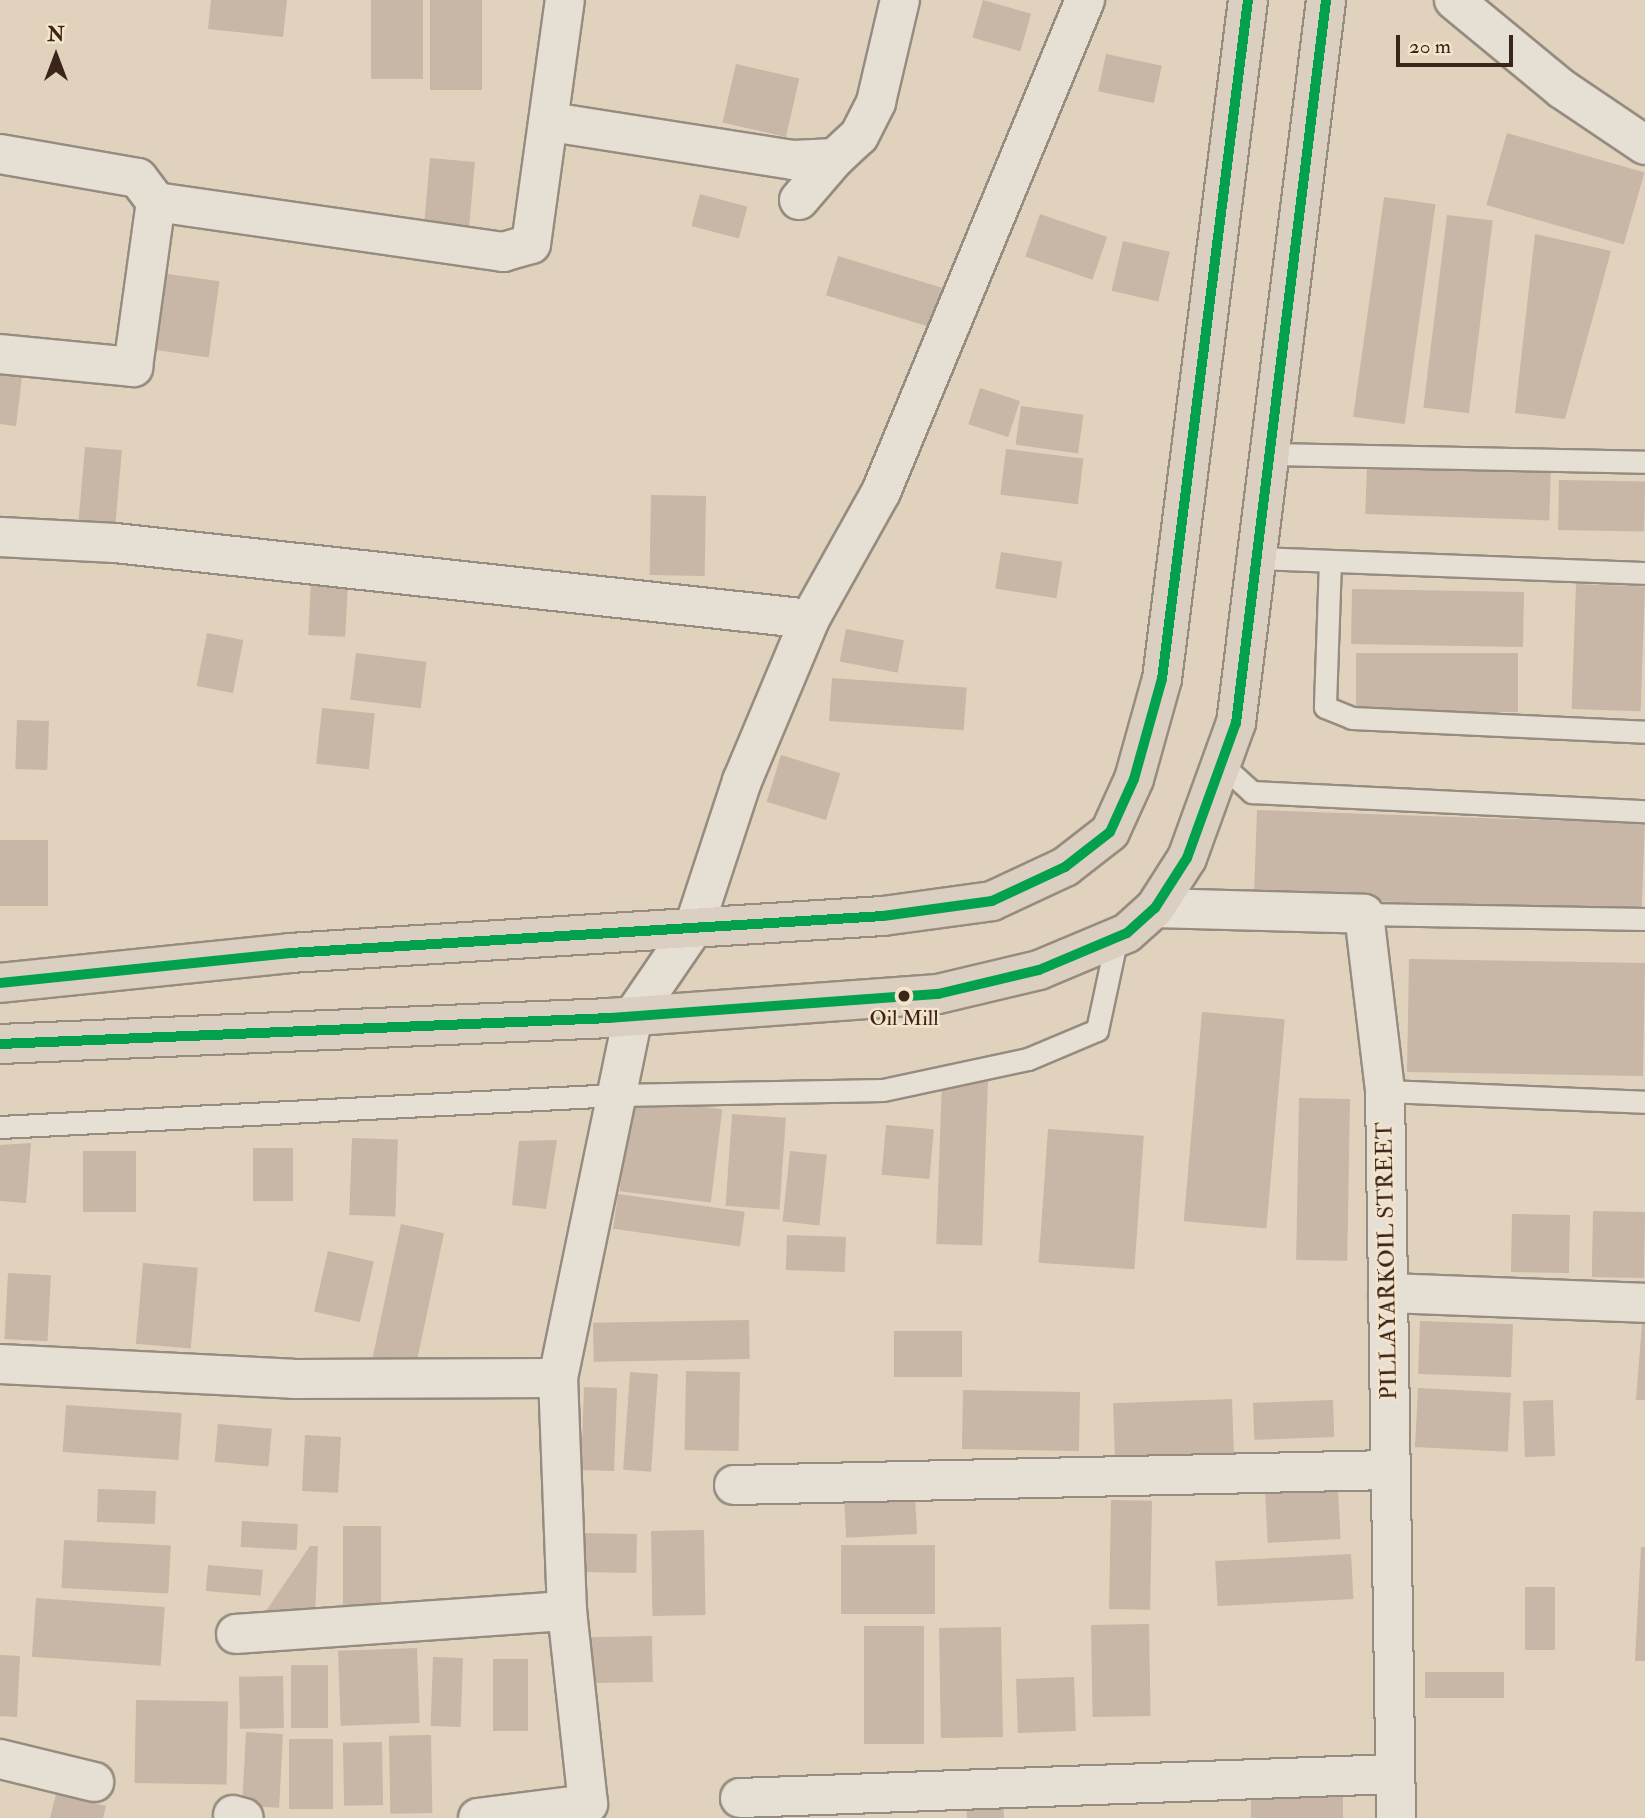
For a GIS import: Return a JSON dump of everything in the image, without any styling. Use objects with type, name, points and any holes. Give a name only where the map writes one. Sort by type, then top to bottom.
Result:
[{"type":"main road","points":[[0,983],[290,953],[883,916],[992,901],[1065,867],[1110,832],[1134,779],[1162,678],[1248,0]]},
{"type":"main road","points":[[0,1044],[633,1016],[938,994],[1039,970],[1117,937],[1155,908],[1187,858],[1236,723],[1326,0]]},
{"type":"street","points":[[156,202],[503,252],[531,244],[551,122],[565,0]]},
{"type":"street","points":[[799,200],[835,158],[859,136],[876,102],[900,0]]},
{"type":"street","points":[[478,1818],[587,1804],[566,1611],[558,1377],[633,1016],[694,927],[742,780],[810,619],[881,492],[1085,0]]},
{"type":"street","points":[[1454,0],[1562,89],[1645,145]]},
{"type":"street","points":[[551,122],[793,160],[835,158]]},
{"type":"street","points":[[0,154],[138,178],[156,202],[133,367],[0,354]]},
{"type":"street","points":[[0,537],[115,543],[810,619]]},
{"type":"street","points":[[1155,908],[1364,914]]},
{"type":"street","name":"PILLAYARKOIL STREET","points":[[1364,914],[1385,1091],[1396,1818]]},
{"type":"street","points":[[1388,1293],[1645,1303]]},
{"type":"street","points":[[0,1364],[293,1380],[558,1377]]},
{"type":"street","points":[[734,1485],[1390,1470]]},
{"type":"street","points":[[236,1634],[566,1611]]},
{"type":"street","points":[[0,1759],[94,1782]]},
{"type":"street","points":[[740,1798],[1395,1774]]},
{"type":"lane","points":[[1271,454],[1645,462]]},
{"type":"lane","points":[[1255,558],[1645,573]]},
{"type":"lane","points":[[1330,561],[1325,707],[1352,718],[1645,732]]},
{"type":"lane","points":[[1221,764],[1252,792],[1645,811]]},
{"type":"lane","points":[[1364,914],[1645,919]]},
{"type":"lane","points":[[0,1127],[617,1095],[883,1090],[1028,1059],[1097,1030],[1117,937]]},
{"type":"lane","points":[[1385,1091],[1645,1102]]},
{"type":"building","points":[[211,0],[287,0],[283,37],[208,29]]},
{"type":"building","points":[[371,0],[423,0],[423,79],[371,79]]},
{"type":"building","points":[[430,0],[482,0],[482,90],[430,90]]},
{"type":"building","points":[[983,0],[1031,14],[1020,51],[972,37]]},
{"type":"building","points":[[1106,54],[1162,66],[1154,103],[1098,91]]},
{"type":"building","points":[[736,64],[799,79],[786,137],[723,122]]},
{"type":"building","points":[[1507,133],[1644,172],[1624,245],[1486,205]]},
{"type":"building","points":[[430,158],[475,162],[469,227],[424,223]]},
{"type":"building","points":[[700,194],[747,207],[739,239],[691,226]]},
{"type":"building","points":[[1384,197],[1435,204],[1405,424],[1353,417]]},
{"type":"building","points":[[1040,214],[1107,237],[1092,280],[1025,257]]},
{"type":"building","points":[[1447,215],[1493,221],[1469,413],[1423,408]]},
{"type":"building","points":[[1535,234],[1611,251],[1565,419],[1515,413]]},
{"type":"building","points":[[1123,241],[1170,252],[1158,301],[1112,291]]},
{"type":"building","points":[[838,256],[951,290],[939,330],[826,295]]},
{"type":"building","points":[[161,273],[219,281],[209,357],[150,349]]},
{"type":"building","points":[[0,374],[22,377],[16,426],[0,424]]},
{"type":"building","points":[[980,388],[1020,401],[1008,437],[968,424]]},
{"type":"building","points":[[1021,406],[1083,415],[1078,453],[1016,445]]},
{"type":"building","points":[[85,447],[122,450],[115,525],[78,522]]},
{"type":"building","points":[[1006,449],[1083,459],[1078,504],[1000,495]]},
{"type":"building","points":[[1367,465],[1551,471],[1549,520],[1365,514]]},
{"type":"building","points":[[1559,480],[1645,482],[1644,531],[1558,530]]},
{"type":"building","points":[[651,495],[706,496],[705,576],[650,575]]},
{"type":"building","points":[[1001,552],[1062,562],[1056,598],[995,589]]},
{"type":"building","points":[[311,581],[348,583],[345,637],[308,635]]},
{"type":"building","points":[[1576,584],[1645,586],[1641,711],[1572,709]]},
{"type":"building","points":[[1352,589],[1524,592],[1523,647],[1351,644]]},
{"type":"building","points":[[846,629],[904,640],[898,673],[840,661]]},
{"type":"building","points":[[207,633],[243,640],[233,693],[197,686]]},
{"type":"building","points":[[356,653],[426,662],[421,708],[350,700]]},
{"type":"building","points":[[1356,653],[1518,653],[1518,712],[1356,712]]},
{"type":"building","points":[[832,678],[967,687],[964,730],[829,721]]},
{"type":"building","points":[[322,708],[375,714],[369,769],[316,764]]},
{"type":"building","points":[[17,720],[49,721],[47,770],[15,769]]},
{"type":"building","points":[[781,755],[840,773],[826,820],[767,802]]},
{"type":"building","points":[[1257,810],[1645,824],[1642,910],[1254,897]]},
{"type":"building","points":[[0,840],[48,840],[48,906],[0,906]]},
{"type":"building","points":[[1409,959],[1645,963],[1643,1076],[1407,1072]]},
{"type":"building","points":[[1202,1012],[1285,1019],[1266,1228],[1184,1221]]},
{"type":"building","points":[[942,1079],[988,1081],[982,1246],[936,1244]]},
{"type":"building","points":[[631,1098],[722,1109],[711,1203],[620,1191]]},
{"type":"building","points":[[1299,1098],[1350,1099],[1347,1261],[1296,1260]]},
{"type":"building","points":[[732,1114],[786,1118],[779,1210],[726,1206]]},
{"type":"building","points":[[886,1125],[934,1129],[929,1179],[882,1175]]},
{"type":"building","points":[[1048,1129],[1144,1136],[1134,1269],[1039,1263]]},
{"type":"building","points":[[352,1138],[398,1140],[395,1217],[349,1215]]},
{"type":"building","points":[[557,1140],[546,1209],[512,1205],[519,1141]]},
{"type":"building","points":[[31,1143],[26,1203],[0,1201],[0,1145]]},
{"type":"building","points":[[253,1148],[293,1148],[293,1201],[253,1201]]},
{"type":"building","points":[[83,1151],[136,1151],[136,1212],[83,1212]]},
{"type":"building","points":[[790,1151],[827,1155],[819,1225],[783,1222]]},
{"type":"building","points":[[618,1194],[745,1212],[740,1246],[613,1229]]},
{"type":"building","points":[[1593,1211],[1645,1212],[1644,1278],[1592,1277]]},
{"type":"building","points":[[1512,1214],[1570,1215],[1569,1273],[1511,1272]]},
{"type":"building","points":[[401,1224],[444,1233],[416,1366],[373,1357]]},
{"type":"building","points":[[787,1235],[846,1237],[845,1272],[786,1270]]},
{"type":"building","points":[[328,1251],[374,1262],[360,1322],[314,1311]]},
{"type":"building","points":[[143,1263],[198,1268],[191,1348],[136,1344]]},
{"type":"building","points":[[8,1273],[51,1275],[47,1341],[5,1339]]},
{"type":"building","points":[[749,1320],[750,1359],[594,1362],[593,1323]]},
{"type":"building","points":[[1420,1321],[1513,1324],[1511,1377],[1418,1374]]},
{"type":"building","points":[[1642,1324],[1645,1324],[1645,1400],[1636,1400]]},
{"type":"building","points":[[894,1331],[962,1331],[962,1377],[894,1377]]},
{"type":"building","points":[[686,1371],[740,1372],[739,1451],[685,1450]]},
{"type":"building","points":[[630,1372],[658,1374],[651,1472],[623,1470]]},
{"type":"building","points":[[584,1387],[617,1388],[614,1471],[581,1470]]},
{"type":"building","points":[[1418,1388],[1511,1393],[1508,1452],[1415,1447]]},
{"type":"building","points":[[963,1390],[1080,1392],[1079,1451],[962,1449]]},
{"type":"building","points":[[1232,1399],[1234,1453],[1115,1457],[1113,1403]]},
{"type":"building","points":[[1333,1400],[1334,1437],[1254,1440],[1253,1403]]},
{"type":"building","points":[[1553,1400],[1555,1456],[1525,1457],[1523,1401]]},
{"type":"building","points":[[66,1405],[182,1413],[178,1460],[63,1452]]},
{"type":"building","points":[[218,1424],[272,1429],[268,1467],[215,1462]]},
{"type":"building","points":[[305,1435],[341,1437],[338,1493],[302,1491]]},
{"type":"building","points":[[98,1489],[156,1491],[155,1524],[97,1522]]},
{"type":"building","points":[[1338,1489],[1341,1539],[1268,1543],[1265,1493]]},
{"type":"building","points":[[915,1495],[917,1534],[846,1538],[844,1499]]},
{"type":"building","points":[[1111,1500],[1152,1501],[1150,1610],[1109,1609]]},
{"type":"building","points":[[242,1521],[298,1524],[297,1550],[241,1547]]},
{"type":"building","points":[[343,1526],[381,1526],[381,1609],[343,1609]]},
{"type":"building","points":[[704,1530],[705,1615],[652,1616],[651,1531]]},
{"type":"building","points":[[581,1533],[637,1534],[636,1573],[580,1572]]},
{"type":"building","points":[[64,1540],[171,1546],[168,1594],[61,1588]]},
{"type":"building","points":[[841,1545],[935,1545],[935,1614],[841,1614]]},
{"type":"building","points":[[310,1546],[318,1546],[315,1616],[264,1614]]},
{"type":"building","points":[[1641,1547],[1645,1547],[1645,1661],[1635,1661]]},
{"type":"building","points":[[1351,1554],[1353,1599],[1218,1606],[1215,1561]]},
{"type":"building","points":[[208,1565],[263,1570],[261,1596],[206,1591]]},
{"type":"building","points":[[1525,1587],[1555,1587],[1555,1650],[1525,1650]]},
{"type":"building","points":[[36,1598],[165,1607],[161,1666],[32,1657]]},
{"type":"building","points":[[1149,1624],[1151,1716],[1093,1717],[1091,1625]]},
{"type":"building","points":[[864,1626],[924,1626],[924,1744],[864,1744]]},
{"type":"building","points":[[1001,1627],[1003,1737],[941,1738],[939,1628]]},
{"type":"building","points":[[652,1636],[653,1682],[583,1683],[582,1637]]},
{"type":"building","points":[[417,1648],[420,1723],[341,1726],[338,1651]]},
{"type":"building","points":[[0,1655],[20,1656],[17,1717],[0,1716]]},
{"type":"building","points":[[433,1657],[463,1658],[461,1727],[431,1726]]},
{"type":"building","points":[[493,1659],[528,1659],[528,1731],[493,1731]]},
{"type":"building","points":[[291,1665],[328,1665],[328,1728],[291,1728]]},
{"type":"building","points":[[1425,1672],[1504,1672],[1504,1698],[1425,1698]]},
{"type":"building","points":[[283,1676],[284,1728],[240,1729],[239,1677]]},
{"type":"building","points":[[1074,1677],[1076,1731],[1018,1733],[1016,1679]]},
{"type":"building","points":[[136,1700],[228,1702],[227,1785],[135,1783]]},
{"type":"building","points":[[246,1732],[283,1734],[279,1808],[242,1806]]},
{"type":"building","points":[[431,1735],[432,1813],[390,1814],[389,1736]]},
{"type":"building","points":[[289,1739],[333,1739],[333,1809],[289,1809]]},
{"type":"building","points":[[382,1742],[383,1805],[344,1806],[343,1743]]},
{"type":"building","points":[[56,1794],[106,1806],[103,1818],[50,1818]]},
{"type":"building","points":[[1251,1795],[1343,1795],[1343,1818],[1251,1818]]},
{"type":"building","points":[[1003,1799],[1004,1818],[967,1818],[966,1801]]},
{"type":"transit line","points":[[0,983],[290,953],[883,916],[992,901],[1065,867],[1110,832],[1134,779],[1162,679],[1248,0]]},
{"type":"transit line","points":[[0,1044],[609,1018],[938,994],[1039,970],[1127,933],[1155,908],[1187,858],[1236,723],[1326,0]]},
{"type":"place","name":"Oil Mill","points":[[904,996]]}]
